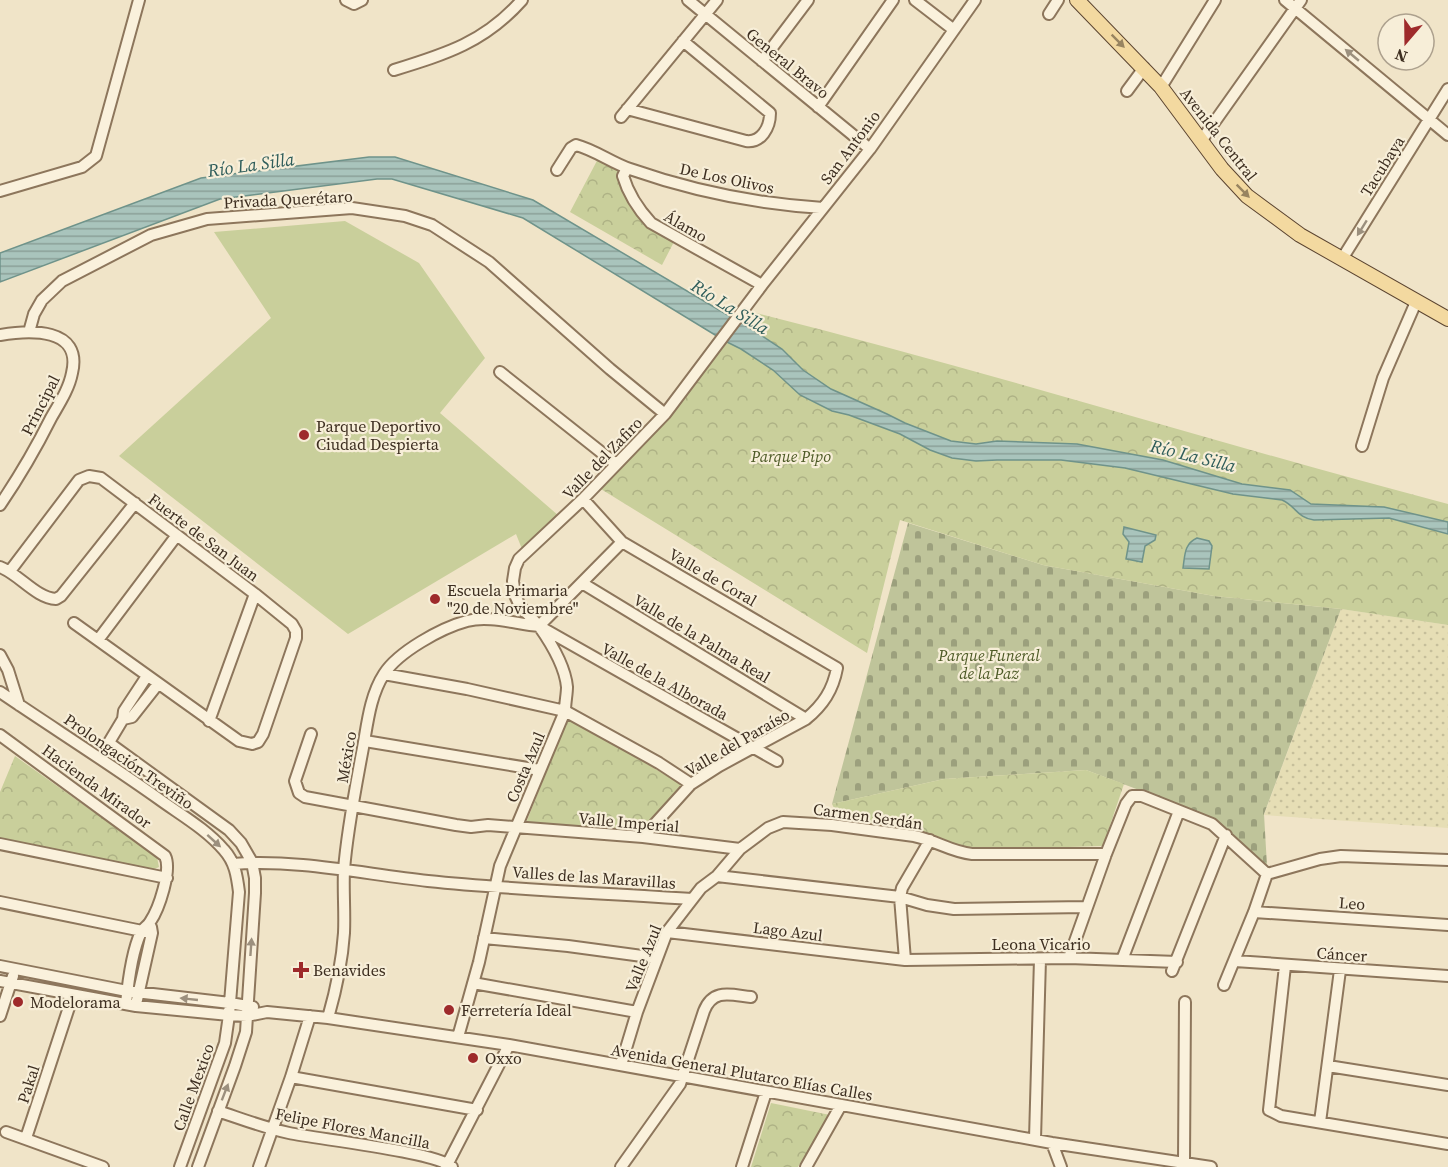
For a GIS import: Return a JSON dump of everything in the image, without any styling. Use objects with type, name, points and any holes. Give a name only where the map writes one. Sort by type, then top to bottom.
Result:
[{"type":"main road","name":"Avenida Central","points":[[1077,0],[1161,87],[1222,169],[1247,196],[1279,220],[1342,259],[1448,320]]},
{"type":"street","points":[[0,191],[82,167],[96,156],[139,0]]},
{"type":"street","points":[[394,70],[448,53],[500,22],[522,0]]},
{"type":"street","name":"General Bravo","points":[[688,0],[870,148]]},
{"type":"street","points":[[683,41],[770,113],[768,126],[759,140],[746,141],[624,113],[683,41],[706,14],[717,0]]},
{"type":"street","points":[[762,61],[808,0]]},
{"type":"street","points":[[818,106],[893,0]]},
{"type":"street","points":[[915,0],[954,30]]},
{"type":"street","name":"San Antonio","points":[[744,310],[870,148],[975,0]]},
{"type":"street","points":[[1049,14],[1058,0]]},
{"type":"street","points":[[1161,87],[1215,0]]},
{"type":"street","points":[[1285,0],[1298,4],[1448,135]]},
{"type":"street","points":[[1201,141],[1298,4]]},
{"type":"street","points":[[1126,91],[1144,68]]},
{"type":"street","name":"Tacubaya","points":[[1342,259],[1448,89]]},
{"type":"street","name":"De Los Olivos","points":[[557,170],[571,148],[576,145],[627,168],[728,197],[789,206],[823,208]]},
{"type":"street","name":"Álamo","points":[[627,168],[623,176],[626,187],[642,214],[651,223],[762,285]]},
{"type":"street","name":"Privada Querétaro","points":[[29,332],[34,314],[42,300],[62,281],[151,235],[207,219],[352,208],[405,216],[432,225],[489,262],[610,369],[665,414]]},
{"type":"street","points":[[1362,446],[1383,378],[1416,302]]},
{"type":"street","name":"Valle del Zafiro","points":[[520,606],[515,596],[513,580],[519,559],[583,500],[665,414],[744,310]]},
{"type":"street","name":"Principal","points":[[0,335],[29,332],[51,334],[66,342],[72,352],[73,372],[44,433],[0,505]]},
{"type":"street","points":[[500,372],[616,464]]},
{"type":"street","name":"Fuerte de San Juan","points":[[5,569],[79,480],[89,476],[101,478],[135,503],[255,594],[292,624],[296,631],[296,638],[263,734],[258,742],[252,744],[239,741],[209,720]]},
{"type":"street","name":"Valle de Coral","points":[[583,500],[622,542],[837,668]]},
{"type":"street","points":[[5,569],[45,596],[56,598],[61,596],[135,503]]},
{"type":"street","points":[[98,640],[177,535]]},
{"type":"street","points":[[508,623],[520,606],[539,626],[622,542]]},
{"type":"street","name":"Valle de la Palma Real","points":[[582,583],[806,719]]},
{"type":"street","points":[[74,623],[209,720],[255,594]]},
{"type":"street","name":"México","points":[[328,1018],[339,978],[342,956],[344,869],[353,807],[371,708],[384,674],[397,659],[448,628],[468,621],[488,620],[539,626]]},
{"type":"street","name":"Costa Azul","points":[[458,1037],[484,938],[494,886],[515,827],[565,711],[567,688],[563,670],[539,626]]},
{"type":"street","name":"Valle de la Alborada","points":[[539,626],[777,761]]},
{"type":"street","points":[[0,655],[8,670],[18,705]]},
{"type":"street","name":"Valle del Paraíso","points":[[643,837],[691,784],[719,766],[806,719],[824,701],[832,686],[837,668]]},
{"type":"street","points":[[384,674],[467,689],[565,711],[691,784]]},
{"type":"street","points":[[99,757],[123,719],[124,711],[147,676]]},
{"type":"street","points":[[123,719],[132,717],[158,684]]},
{"type":"street","name":"Prolongación Treviño","points":[[0,692],[99,757],[201,830],[225,851],[233,864]]},
{"type":"street","name":"Valle Imperial","points":[[311,734],[295,781],[295,787],[305,797],[456,825],[643,837],[740,849]]},
{"type":"street","name":"Hacienda Mirador","points":[[0,735],[161,851],[165,856],[168,873]]},
{"type":"street","points":[[364,741],[540,770]]},
{"type":"street","name":"Prolongación Treviño","points":[[109,743],[220,823],[241,843],[252,862],[255,893],[247,1010]]},
{"type":"street","points":[[1069,958],[1106,854],[1126,804],[1132,795],[1138,795],[1206,821],[1226,835],[1267,874]]},
{"type":"street","points":[[1122,960],[1179,811]]},
{"type":"street","name":"Carmen Serdán","points":[[740,849],[768,828],[783,822],[832,825],[914,836],[930,840],[950,850],[972,854],[1106,854]]},
{"type":"street","name":"Leona Vicario","points":[[905,960],[1069,958],[1122,960],[1174,966],[1226,835]]},
{"type":"street","points":[[905,960],[900,897],[903,884],[930,840]]},
{"type":"street","points":[[0,844],[168,873],[148,928],[131,1005]]},
{"type":"street","name":"Valle Azul","points":[[621,1065],[637,1012],[667,932],[701,888],[717,876],[740,849]]},
{"type":"street","points":[[1267,874],[1320,859],[1341,856],[1448,860]]},
{"type":"street","points":[[230,1003],[238,892],[237,875],[233,864],[252,862],[344,869]]},
{"type":"street","name":"Valles de las Maravillas","points":[[344,869],[429,881],[692,899]]},
{"type":"street","points":[[1224,985],[1267,874]]},
{"type":"street","points":[[717,876],[900,897],[927,905],[954,909],[1086,907]]},
{"type":"street","points":[[0,902],[148,928]]},
{"type":"street","name":"Leo","points":[[1254,912],[1448,925]]},
{"type":"street","name":"Lago Azul","points":[[667,932],[905,960]]},
{"type":"street","points":[[484,938],[657,958]]},
{"type":"street","points":[[1035,1138],[1040,958]]},
{"type":"street","name":"Cáncer","points":[[1234,961],[1448,976]]},
{"type":"street","name":"Avenida General Plutarco Elías Calles","points":[[0,966],[133,992],[230,1003],[247,1010],[328,1018],[509,1045],[1035,1138],[1052,1143],[1211,1167]]},
{"type":"street","points":[[1285,966],[1269,1110],[1281,1116],[1448,1144]]},
{"type":"street","points":[[0,1016],[6,982],[16,969]]},
{"type":"street","points":[[1320,1122],[1340,969]]},
{"type":"street","name":"Avenida General Plutarco Elías Calles","points":[[6,982],[131,1005],[229,1015],[247,1010]]},
{"type":"street","points":[[473,983],[637,1012]]},
{"type":"street","name":"Pakal","points":[[26,1138],[73,995]]},
{"type":"street","points":[[621,1167],[683,1077],[709,1000],[720,995],[751,997]]},
{"type":"street","points":[[1184,1162],[1185,1002]]},
{"type":"street","name":"Calle Mexico","points":[[180,1167],[225,1043],[230,1003]]},
{"type":"street","name":"Calle Mexico","points":[[198,1167],[242,1046],[247,1010]]},
{"type":"street","points":[[259,1167],[310,1017]]},
{"type":"street","points":[[449,1166],[509,1045]]},
{"type":"street","points":[[1328,1066],[1448,1085]]},
{"type":"street","points":[[291,1077],[477,1110]]},
{"type":"street","points":[[742,1167],[766,1092]]},
{"type":"street","points":[[806,1167],[841,1105]]},
{"type":"street","name":"Felipe Flores Mancilla","points":[[218,1111],[272,1129],[423,1156],[449,1166]]},
{"type":"street","points":[[6,1132],[103,1167]]},
{"type":"street","points":[[1052,1143],[1061,1167]]},
{"type":"shaded area","points":[[1341,609],[1448,625],[1448,828],[1264,815]]},
{"type":"green space","points":[[600,155],[627,168],[623,176],[642,214],[676,238],[662,265],[570,212]]},
{"type":"green space","name":"Parque Deportivo Ciudad Despierta","points":[[345,221],[419,263],[485,358],[440,413],[559,516],[522,549],[516,534],[348,634],[119,456],[271,318],[214,232]]},
{"type":"green space","name":"Parque Pipo","points":[[744,310],[921,356],[1448,504],[1448,625],[1341,609],[1214,596],[1043,565],[900,520],[867,653],[596,486],[672,404]]},
{"type":"green space","name":"Parque Funeral de la Paz","points":[[908,523],[1043,565],[1214,596],[1341,609],[1264,814],[1267,866],[1216,819],[1086,770],[944,779],[832,804]]},
{"type":"green space","points":[[568,717],[684,786],[636,833],[526,823]]},
{"type":"green space","points":[[15,756],[157,857],[159,867],[151,870],[0,840],[0,792]]},
{"type":"green space","points":[[1086,770],[1124,784],[1103,846],[967,850],[925,832],[842,824],[832,804],[944,779]]},
{"type":"green space","points":[[771,1103],[830,1115],[798,1167],[751,1167]]},
{"type":"water","points":[[369,157],[395,157],[533,200],[753,330],[782,349],[803,370],[831,389],[951,441],[976,444],[997,441],[1077,444],[1163,460],[1242,484],[1290,490],[1311,504],[1384,507],[1448,522],[1448,534],[1389,518],[1308,519],[1282,500],[1233,494],[1125,468],[1061,460],[976,461],[952,458],[930,450],[900,434],[832,411],[800,395],[773,370],[741,349],[523,218],[392,179],[220,199],[0,282],[0,253],[201,178]]},
{"type":"water","points":[[1124,527],[1156,535],[1155,540],[1145,546],[1142,562],[1126,559],[1129,542],[1123,534]]},
{"type":"water","points":[[1197,538],[1209,541],[1212,546],[1209,569],[1183,568],[1187,547]]},
{"type":"place","name":"Parque Deportivo Ciudad Despierta","points":[[304,435]]},
{"type":"place","name":"Escuela Primaria \"20 de Noviembre\"","points":[[435,599]]},
{"type":"place","name":"Benavides","points":[[301,970]]},
{"type":"place","name":"Modelorama","points":[[18,1002]]},
{"type":"place","name":"Ferretería Ideal","points":[[449,1010]]},
{"type":"place","name":"Oxxo","points":[[473,1058]]},
{"type":"water label","name":"Río La Silla","points":[[251,165]]},
{"type":"water label","name":"Río La Silla","points":[[730,307]]},
{"type":"water label","name":"Río La Silla","points":[[1193,456]]}]
